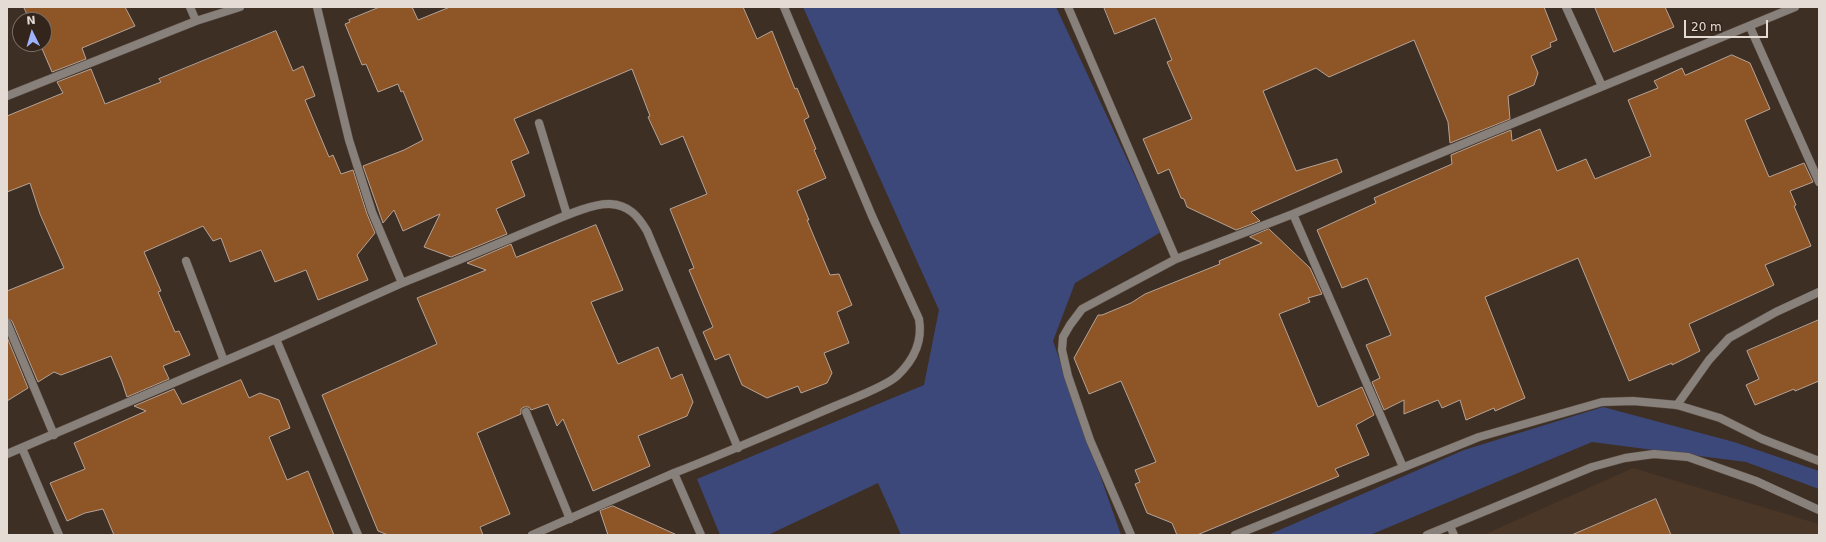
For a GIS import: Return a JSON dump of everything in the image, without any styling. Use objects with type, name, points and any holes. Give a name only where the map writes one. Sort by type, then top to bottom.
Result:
[{"type":"street","points":[[190,7],[196,21]]},
{"type":"street","points":[[7,96],[196,21],[240,7]]},
{"type":"street","points":[[317,7],[349,140],[372,212],[402,283]]},
{"type":"street","points":[[532,535],[674,473],[738,448],[866,393],[896,377],[908,364],[918,347],[921,330],[919,319],[872,216],[784,7]]},
{"type":"street","points":[[1068,7],[1176,259]]},
{"type":"street","points":[[1566,7],[1602,86]]},
{"type":"street","points":[[1131,535],[1090,440],[1068,376],[1062,350],[1063,337],[1082,309],[1176,259],[1293,214],[1602,86],[1750,27],[1795,7]]},
{"type":"street","points":[[1750,27],[1819,182]]},
{"type":"street","points":[[539,123],[567,215]]},
{"type":"street","points":[[7,454],[276,339],[402,283],[567,215],[601,204],[609,204],[631,210],[638,216],[647,231],[738,448]]},
{"type":"street","points":[[1293,214],[1403,467]]},
{"type":"street","points":[[186,261],[224,361]]},
{"type":"street","points":[[1677,405],[1709,360],[1729,338],[1776,312],[1819,292]]},
{"type":"street","points":[[7,323],[54,434]]},
{"type":"street","points":[[276,339],[358,535]]},
{"type":"street","points":[[1235,535],[1479,437],[1602,402],[1640,402],[1677,405],[1720,418],[1762,440],[1819,461]]},
{"type":"street","points":[[526,412],[570,519]]},
{"type":"street","points":[[22,448],[59,535]]},
{"type":"street","points":[[1428,535],[1592,467],[1625,458],[1654,454],[1688,458],[1756,481],[1819,510]]},
{"type":"street","points":[[674,473],[701,535]]},
{"type":"street","points":[[1450,526],[1454,535]]},
{"type":"shaded area","points":[[803,7],[1056,7],[1161,232],[1075,283],[1053,341],[1121,535],[901,535],[878,483],[768,535],[720,535],[697,479],[924,385],[939,310]]},
{"type":"shaded area","points":[[1603,407],[1734,442],[1819,471],[1819,489],[1746,462],[1592,442],[1370,535],[1268,535],[1464,450]]},
{"type":"shaded area","points":[[1633,468],[1819,524],[1819,535],[1489,535],[1488,533]]},
{"type":"building","points":[[24,7],[125,7],[135,26],[82,48],[86,59],[52,72],[43,52],[52,52],[52,12],[26,12]]},
{"type":"building","points":[[380,7],[412,7],[418,20],[450,7],[743,7],[757,39],[772,31],[795,89],[797,88],[809,117],[804,120],[816,149],[814,150],[826,178],[797,191],[809,220],[807,220],[830,275],[839,274],[852,305],[837,312],[849,343],[824,353],[832,373],[827,383],[801,393],[798,386],[767,398],[742,385],[729,354],[715,360],[703,332],[713,327],[689,270],[694,268],[670,209],[707,194],[683,136],[661,145],[648,117],[650,116],[632,69],[514,119],[529,153],[511,161],[525,196],[496,209],[507,234],[451,257],[424,247],[440,214],[403,231],[394,210],[383,223],[363,166],[404,150],[423,140],[403,91],[401,92],[398,84],[378,92],[366,64],[362,65],[345,24],[350,22],[349,20]]},
{"type":"building","points":[[1104,7],[1544,7],[1557,40],[1550,43],[1551,47],[1531,56],[1538,73],[1534,85],[1508,96],[1510,119],[1450,143],[1448,122],[1414,40],[1329,77],[1316,68],[1263,91],[1296,171],[1337,159],[1342,172],[1251,212],[1260,221],[1236,230],[1187,207],[1184,199],[1181,198],[1169,169],[1158,174],[1143,139],[1192,119],[1167,62],[1172,60],[1155,18],[1115,34]]},
{"type":"building","points":[[1595,7],[1665,7],[1674,27],[1614,52]]},
{"type":"building","points":[[276,31],[293,71],[303,66],[315,96],[305,100],[329,157],[333,155],[341,174],[353,170],[367,214],[375,233],[357,255],[368,280],[318,300],[306,270],[275,282],[261,250],[230,262],[221,238],[213,241],[203,226],[144,252],[161,291],[158,292],[175,332],[179,331],[190,355],[163,366],[169,379],[127,397],[111,356],[61,375],[54,372],[38,382],[12,321],[7,318],[7,291],[64,268],[40,214],[30,183],[7,192],[7,116],[63,93],[57,82],[91,69],[105,104],[161,82],[159,79]]},
{"type":"building","points":[[1732,55],[1750,63],[1770,109],[1745,120],[1769,177],[1804,163],[1813,182],[1790,191],[1796,205],[1794,206],[1811,246],[1765,265],[1774,285],[1689,324],[1700,351],[1672,365],[1672,363],[1629,381],[1578,258],[1485,297],[1525,398],[1495,411],[1494,408],[1466,420],[1460,400],[1442,408],[1438,400],[1404,414],[1404,400],[1384,410],[1372,382],[1380,378],[1366,345],[1391,335],[1367,278],[1342,288],[1317,230],[1376,203],[1374,198],[1452,164],[1451,155],[1511,130],[1512,141],[1540,129],[1557,171],[1586,159],[1595,179],[1651,156],[1628,100],[1658,88],[1654,81],[1682,68],[1685,75]]},
{"type":"building","points":[[596,225],[623,290],[591,302],[618,364],[658,347],[671,379],[682,374],[693,402],[687,416],[638,436],[650,466],[593,491],[563,419],[557,426],[548,404],[531,410],[529,407],[524,407],[521,409],[521,414],[477,433],[510,514],[480,527],[483,535],[388,535],[378,531],[322,395],[437,344],[417,298],[486,270],[467,263],[511,244],[516,257]]},
{"type":"building","points":[[1269,229],[1310,268],[1322,294],[1308,298],[1310,302],[1279,314],[1318,407],[1362,387],[1374,415],[1356,425],[1369,455],[1335,469],[1339,476],[1197,535],[1177,535],[1172,523],[1147,513],[1135,484],[1140,482],[1135,470],[1156,462],[1121,381],[1089,394],[1074,358],[1098,315],[1102,315],[1131,303],[1145,294],[1220,264],[1219,261],[1262,243],[1250,237]]},
{"type":"building","points":[[1819,320],[1819,381],[1795,391],[1794,389],[1755,405],[1746,385],[1759,379],[1747,351]]},
{"type":"building","points":[[7,337],[28,388],[7,401]]},
{"type":"building","points":[[241,380],[249,398],[260,393],[279,400],[290,428],[269,437],[287,480],[308,471],[334,535],[114,535],[103,509],[85,513],[67,521],[50,483],[85,469],[74,443],[146,411],[134,406],[174,389],[182,404]]},
{"type":"building","points":[[1656,499],[1671,535],[1572,535]]},
{"type":"building","points":[[613,506],[677,535],[608,535],[600,511]]}]
